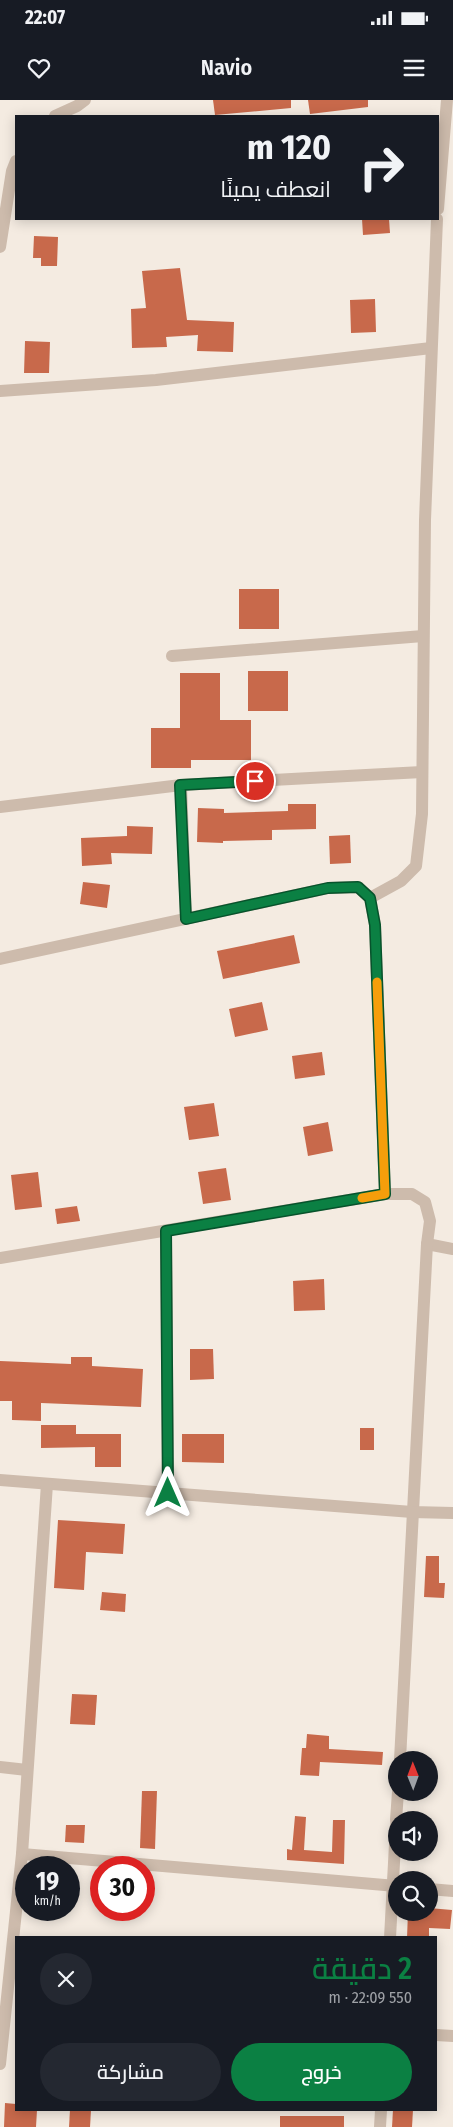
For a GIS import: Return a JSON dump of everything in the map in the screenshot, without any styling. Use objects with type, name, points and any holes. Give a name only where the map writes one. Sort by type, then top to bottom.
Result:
[{"type":"street","points":[[57,115],[78,106],[85,100]]},
{"type":"street","points":[[439,198],[448,100]]},
{"type":"street","points":[[0,247],[12,171],[15,164]]},
{"type":"street","points":[[370,898],[401,881],[416,866],[422,814],[424,520],[437,220]]},
{"type":"street","points":[[0,391],[156,380],[431,348]]},
{"type":"street","points":[[172,656],[423,636]]},
{"type":"street","points":[[0,806],[180,785],[422,772]]},
{"type":"street","points":[[180,785],[186,919]]},
{"type":"street","points":[[0,959],[328,888],[358,887],[370,898],[375,925],[385,1194]]},
{"type":"street","points":[[0,1258],[385,1194],[412,1194],[425,1202],[430,1221],[426,1244],[400,1751]]},
{"type":"street","points":[[166,1231],[168,1493]]},
{"type":"street","points":[[426,1244],[453,1250]]},
{"type":"street","points":[[0,1480],[412,1512],[453,1513]]},
{"type":"street","points":[[16,1936],[47,1484]]},
{"type":"street","points":[[0,1767],[27,1770]]},
{"type":"street","points":[[22,1854],[388,1885]]},
{"type":"street","points":[[438,1890],[453,1891]]},
{"type":"street","points":[[390,1936],[392,1921]]},
{"type":"street","points":[[0,2064],[12,1996],[15,1953]]},
{"type":"street","points":[[437,2035],[453,2036]]},
{"type":"street","points":[[380,2127],[381,2111]]},
{"type":"building","points":[[213,100],[291,100],[291,108],[215,115]]},
{"type":"building","points":[[308,100],[368,100],[368,107],[310,114]]},
{"type":"building","points":[[362,220],[389,220],[390,233],[363,235]]},
{"type":"building","points":[[34,236],[58,237],[57,266],[41,266],[41,258],[33,258]]},
{"type":"building","points":[[180,268],[187,320],[234,322],[233,352],[197,351],[198,335],[166,337],[167,347],[132,348],[131,309],[146,308],[142,271]]},
{"type":"building","points":[[375,299],[376,332],[351,333],[350,300]]},
{"type":"building","points":[[25,341],[50,342],[49,373],[24,373]]},
{"type":"building","points":[[239,589],[279,589],[279,629],[239,629]]},
{"type":"building","points":[[248,671],[288,671],[288,711],[248,711]]},
{"type":"building","points":[[180,673],[220,673],[220,720],[251,720],[251,760],[191,760],[191,768],[151,768],[151,728],[180,728]]},
{"type":"building","points":[[288,804],[316,804],[316,829],[272,830],[272,840],[223,841],[223,843],[197,842],[198,808],[224,809],[224,813],[288,811]]},
{"type":"building","points":[[127,826],[153,827],[152,854],[111,853],[112,864],[82,866],[81,838],[127,836]]},
{"type":"building","points":[[350,835],[351,863],[330,864],[329,836]]},
{"type":"building","points":[[83,882],[110,885],[107,908],[80,904]]},
{"type":"building","points":[[294,935],[300,963],[223,979],[217,951]]},
{"type":"building","points":[[262,1002],[268,1030],[235,1037],[229,1009]]},
{"type":"building","points":[[322,1052],[325,1075],[295,1079],[292,1056]]},
{"type":"building","points":[[214,1103],[219,1136],[189,1140],[184,1107]]},
{"type":"building","points":[[328,1122],[333,1151],[308,1156],[303,1127]]},
{"type":"building","points":[[226,1168],[231,1200],[203,1204],[198,1172]]},
{"type":"building","points":[[38,1172],[42,1207],[15,1210],[11,1175]]},
{"type":"building","points":[[77,1206],[80,1221],[57,1224],[55,1209]]},
{"type":"building","points":[[324,1279],[325,1310],[294,1311],[293,1281]]},
{"type":"building","points":[[190,1349],[213,1349],[214,1379],[190,1380]]},
{"type":"building","points":[[71,1357],[92,1357],[92,1366],[143,1369],[141,1407],[41,1403],[41,1421],[12,1420],[12,1401],[0,1401],[0,1361],[71,1364]]},
{"type":"building","points":[[41,1425],[76,1425],[76,1434],[121,1434],[121,1467],[95,1467],[95,1447],[41,1448]]},
{"type":"building","points":[[360,1428],[374,1428],[374,1450],[360,1450]]},
{"type":"building","points":[[182,1434],[224,1434],[224,1463],[182,1462]]},
{"type":"building","points":[[58,1520],[125,1524],[123,1554],[86,1552],[84,1590],[54,1588]]},
{"type":"building","points":[[426,1556],[439,1556],[439,1583],[445,1583],[444,1598],[424,1597]]},
{"type":"building","points":[[102,1592],[126,1594],[125,1612],[100,1610]]},
{"type":"building","points":[[72,1694],[97,1695],[95,1725],[70,1724]]},
{"type":"building","points":[[307,1734],[329,1736],[329,1749],[383,1752],[382,1765],[320,1762],[319,1776],[300,1775],[302,1748],[306,1748]]},
{"type":"building","points":[[142,1791],[157,1791],[155,1849],[140,1848]]},
{"type":"building","points":[[295,1816],[306,1817],[304,1850],[332,1852],[333,1820],[345,1820],[344,1864],[287,1860],[287,1849],[292,1850]]},
{"type":"building","points":[[66,1825],[85,1825],[84,1843],[65,1842]]},
{"type":"building","points":[[438,1909],[452,1910],[450,1929],[429,1928],[429,1936],[407,1936],[408,1921],[438,1921]]},
{"type":"building","points":[[5,2103],[15,2104],[15,2111],[37,2111],[36,2127],[4,2127]]},
{"type":"building","points":[[70,2111],[91,2111],[90,2127],[69,2127]]},
{"type":"building","points":[[393,2111],[413,2111],[412,2127],[392,2127]]},
{"type":"building","points":[[280,2116],[344,2116],[344,2127],[280,2127]]},
{"type":"slow traffic","points":[[362,1198],[385,1194],[377,982]]},
{"type":"route","points":[[168,1493],[166,1231],[385,1194],[375,925],[370,898],[358,887],[328,888],[186,919],[180,785],[255,781]]}]
